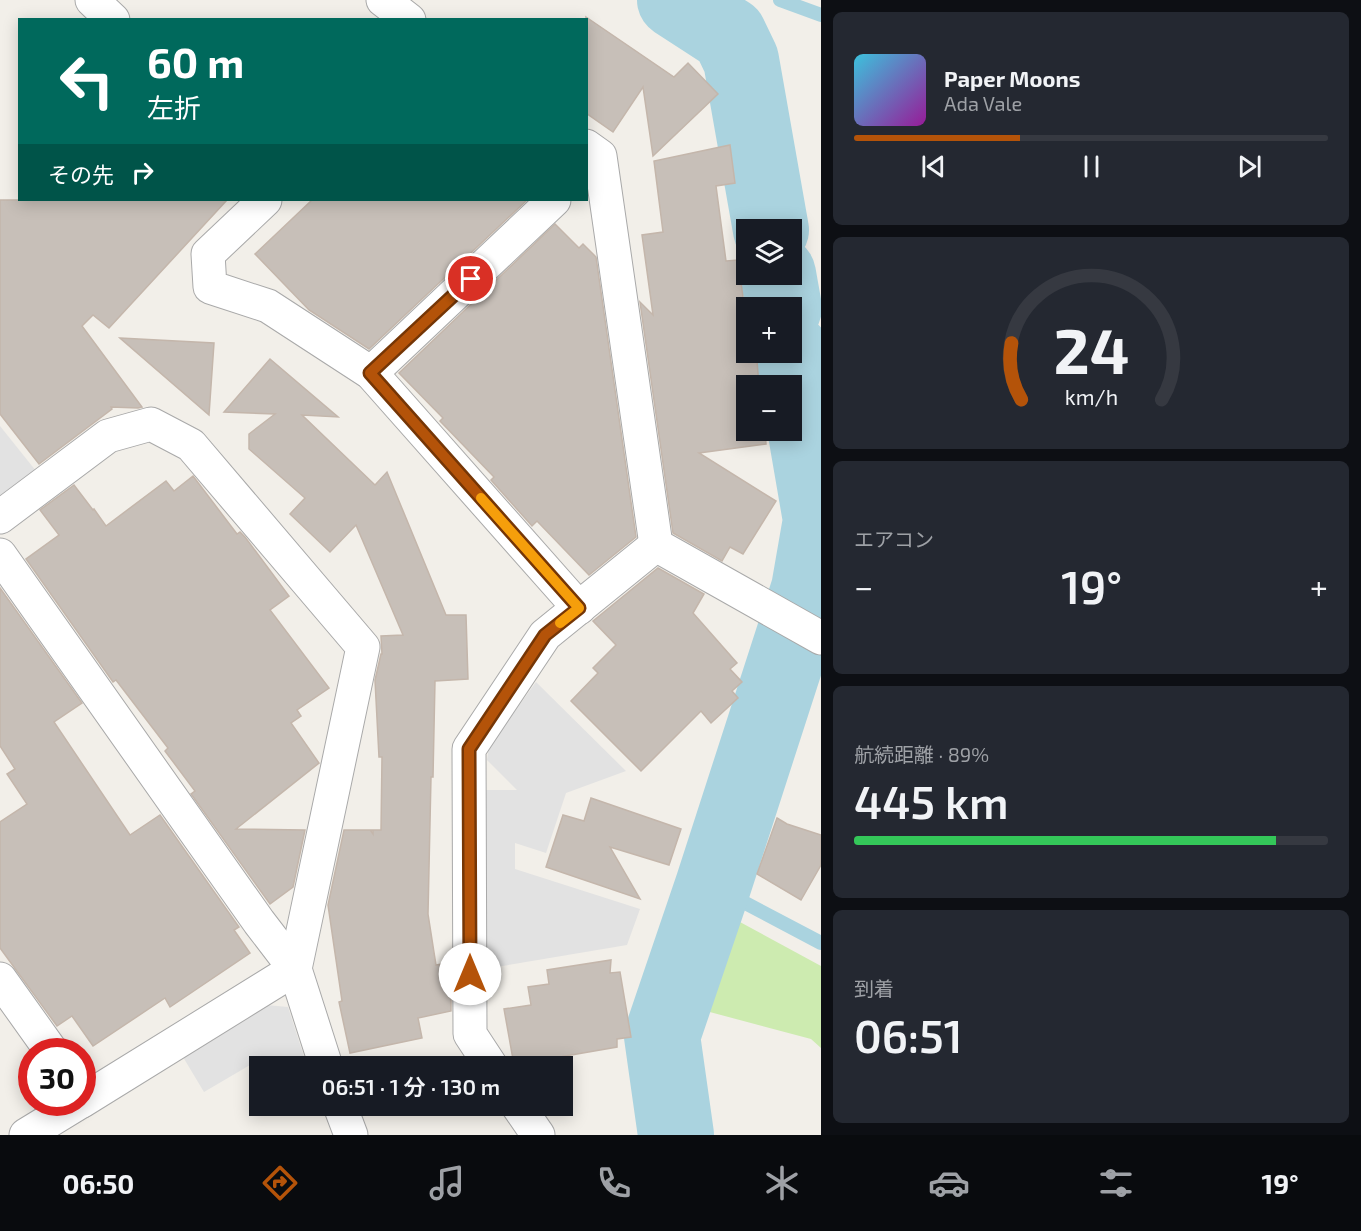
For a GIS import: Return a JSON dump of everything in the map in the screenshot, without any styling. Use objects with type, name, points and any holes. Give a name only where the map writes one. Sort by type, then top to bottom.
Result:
[{"type":"street","points":[[93,0],[111,18]]},
{"type":"street","points":[[384,0],[406,18]]},
{"type":"street","points":[[591,157],[656,545]]},
{"type":"street","points":[[265,201],[208,254],[210,287],[268,306],[370,373],[579,608]]},
{"type":"street","points":[[370,373],[553,201]]},
{"type":"street","points":[[0,517],[108,436],[151,424],[191,445],[363,647],[295,969],[96,1091]]},
{"type":"street","points":[[484,1056],[470,1034],[469,749],[545,635],[656,545]]},
{"type":"street","points":[[656,545],[816,636]]},
{"type":"street","points":[[0,555],[259,922],[295,969],[323,1056]]},
{"type":"street","points":[[0,979],[42,1038]]},
{"type":"street","points":[[26,1135],[56,1116]]},
{"type":"street","points":[[344,1116],[351,1135]]},
{"type":"street","points":[[525,1116],[538,1135]]},
{"type":"green space","points":[[727,915],[821,966],[821,1048],[811,1039],[691,1007],[712,929]]},
{"type":"shaded area","points":[[0,426],[36,471],[0,501]]},
{"type":"shaded area","points":[[536,682],[626,771],[566,793],[546,853],[515,843],[515,869],[640,909],[627,945],[485,969],[485,790],[517,790],[487,760],[489,747]]},
{"type":"shaded area","points":[[266,1005],[288,1007],[304,1056],[249,1056],[249,1066],[204,1092],[183,1057]]},
{"type":"building","points":[[588,18],[674,77],[688,63],[718,94],[653,156],[643,87],[613,132],[588,114]]},
{"type":"building","points":[[730,145],[735,183],[716,186],[726,261],[736,260],[736,285],[741,285],[743,297],[736,297],[736,363],[757,363],[758,375],[736,375],[736,441],[766,441],[766,444],[699,453],[776,501],[743,554],[730,547],[722,561],[673,533],[640,302],[653,315],[642,235],[663,232],[654,161]]},
{"type":"building","points":[[0,200],[226,201],[109,328],[93,315],[82,326],[142,407],[111,407],[112,409],[39,464],[0,414]]},
{"type":"building","points":[[311,201],[526,201],[369,349],[309,310],[255,254]]},
{"type":"building","points":[[555,224],[579,248],[583,244],[596,257],[636,537],[589,575],[537,521],[532,526],[491,480],[494,477],[440,421],[443,418],[399,373]]},
{"type":"building","points":[[120,338],[214,343],[209,415]]},
{"type":"building","points":[[270,359],[338,417],[302,415],[375,485],[387,472],[446,615],[466,615],[468,679],[435,681],[433,777],[431,777],[428,914],[436,965],[447,963],[451,983],[451,1011],[418,1018],[422,1038],[350,1053],[339,1002],[342,1001],[328,905],[344,830],[372,830],[373,834],[373,830],[381,830],[382,757],[379,757],[375,680],[382,654],[381,636],[403,635],[356,525],[330,552],[290,514],[305,498],[249,449],[249,434],[275,414],[224,412]]},
{"type":"building","points":[[193,476],[237,534],[240,532],[245,537],[289,596],[270,610],[329,688],[297,710],[301,716],[291,723],[319,763],[236,829],[305,830],[293,887],[270,904],[191,794],[195,791],[165,751],[168,748],[116,680],[113,682],[26,559],[59,535],[40,510],[74,485],[106,526],[166,481],[174,491]]},
{"type":"building","points":[[658,568],[704,594],[693,613],[737,663],[730,669],[742,682],[732,691],[738,698],[711,723],[701,711],[641,771],[571,701],[598,673],[593,668],[616,645],[593,621]]},
{"type":"building","points":[[0,588],[82,703],[54,722],[130,835],[160,815],[239,927],[234,930],[250,953],[170,1007],[165,998],[96,1044],[96,1038],[87,1038],[72,1016],[57,1026],[0,948],[0,822],[27,804],[7,774],[15,769],[0,746]]},
{"type":"building","points":[[591,798],[681,829],[669,865],[610,847],[640,899],[546,867],[563,815],[584,821]]},
{"type":"building","points":[[777,818],[787,824],[821,835],[821,865],[801,900],[757,874]]},
{"type":"building","points":[[611,960],[610,973],[620,972],[631,1037],[617,1039],[617,1047],[566,1056],[512,1056],[504,1009],[531,1005],[528,987],[549,984],[547,970]]},
{"type":"waterway","points":[[675,0],[729,35],[741,60],[769,219]]},
{"type":"waterway","points":[[780,0],[821,15]]},
{"type":"waterway","points":[[780,285],[782,297]]},
{"type":"waterway","points":[[676,1135],[662,1036],[809,589],[821,520],[794,363]]},
{"type":"waterway","points":[[713,886],[821,943]]},
{"type":"slow traffic","points":[[481,498],[579,608],[560,623]]},
{"type":"route","points":[[470,974],[469,749],[545,635],[579,608],[370,373],[471,279]]}]
